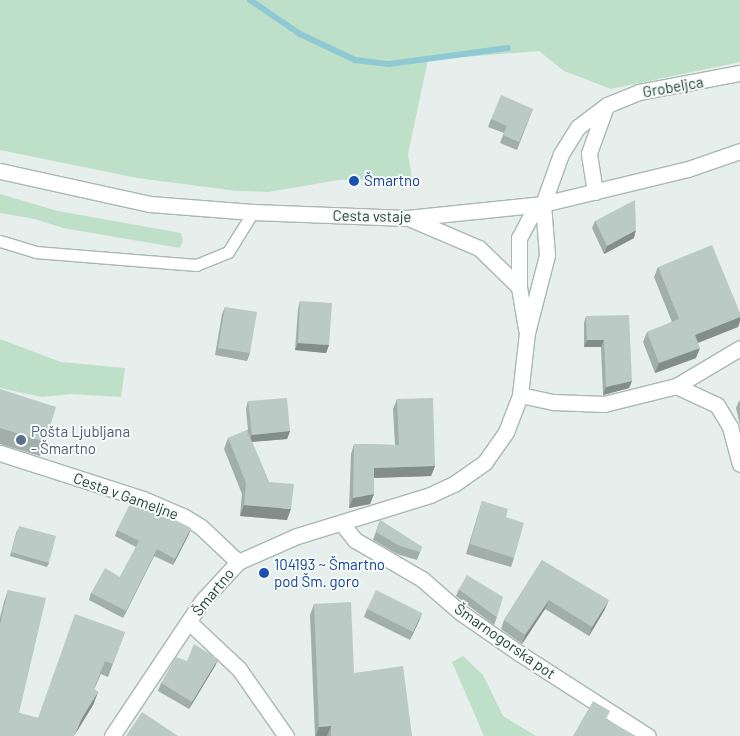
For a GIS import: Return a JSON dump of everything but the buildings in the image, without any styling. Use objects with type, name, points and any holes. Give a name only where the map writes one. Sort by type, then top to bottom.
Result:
[{"type":"street","name":"Grobeljca","points":[[543,204],[560,154],[578,126],[607,105],[639,92],[740,73]]},
{"type":"street","points":[[595,192],[589,153],[607,105]]},
{"type":"street","name":"Cesta vstaje","points":[[0,171],[150,204],[253,212],[407,218],[543,204],[688,169],[740,151]]},
{"type":"street","points":[[527,333],[519,287],[519,238],[529,219],[543,204]]},
{"type":"street","points":[[527,333],[547,255],[543,204]]},
{"type":"street","points":[[407,218],[479,248],[519,287]]},
{"type":"street","name":"Šmartno","points":[[112,736],[188,622],[216,584],[238,562],[270,546],[430,495],[472,473],[485,462],[506,432],[520,395],[527,333]]},
{"type":"street","points":[[520,395],[554,402],[604,404],[676,386],[740,348]]},
{"type":"street","points":[[676,386],[717,405],[730,427],[740,464]]},
{"type":"street","name":"Cesta v Gameljne","points":[[0,454],[143,500],[183,516],[201,527],[238,562]]},
{"type":"street","name":"Šmarnogorska pot","points":[[342,524],[355,540],[422,579],[460,612],[519,653],[648,736]]},
{"type":"street","points":[[188,622],[239,669],[286,736]]},
{"type":"lane","points":[[0,242],[35,252],[196,264],[228,252],[253,212]]},
{"type":"green space","points":[[0,0],[740,0],[740,62],[611,89],[564,71],[539,51],[428,60],[408,154],[413,184],[378,179],[339,180],[268,192],[237,191],[137,178],[0,150]]},
{"type":"green space","points":[[0,194],[58,211],[181,233],[183,240],[180,248],[63,228],[35,219],[0,213]]},
{"type":"green space","points":[[0,339],[61,362],[125,368],[121,397],[71,394],[42,397],[0,388]]},
{"type":"green space","points":[[463,656],[483,675],[503,716],[536,736],[484,736],[452,662]]},
{"type":"waterway","points":[[250,0],[300,34],[355,60],[389,64],[508,48]]},
{"type":"place","name":"Šmartno","points":[[354,181]]},
{"type":"place","name":"Pošta Ljubljana - Šmartno","points":[[21,440]]},
{"type":"place","name":"104193 ~ Šmartno pod Šm. goro","points":[[264,573]]}]
